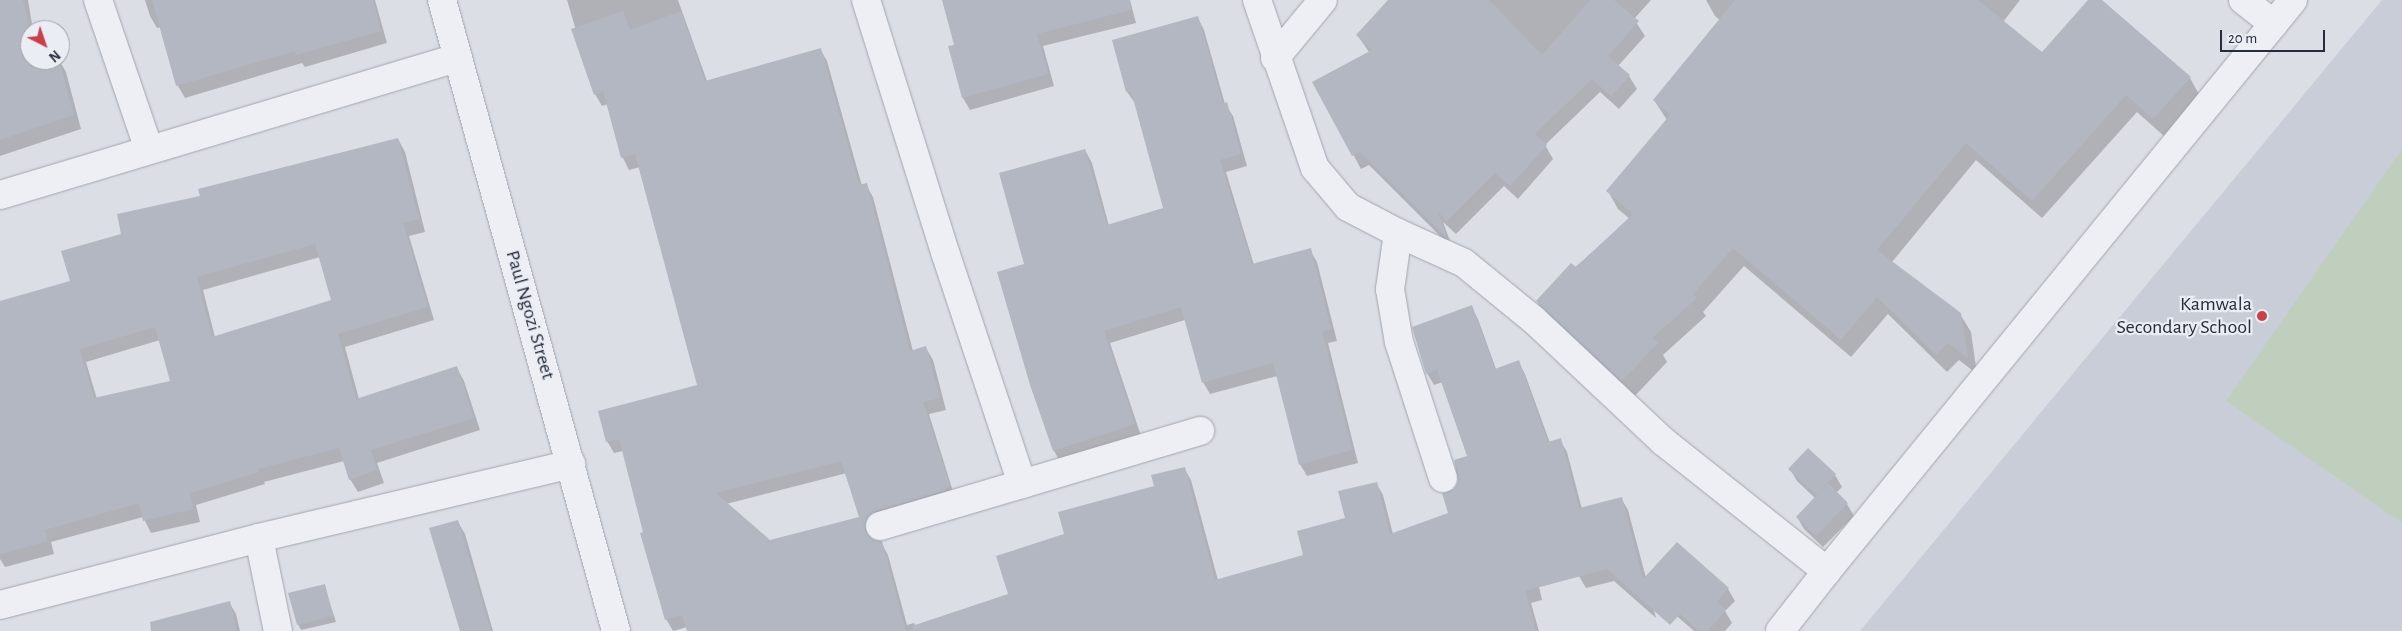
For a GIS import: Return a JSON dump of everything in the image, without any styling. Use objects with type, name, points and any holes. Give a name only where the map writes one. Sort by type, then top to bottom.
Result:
[{"type":"street","points":[[98,0],[149,150]]},
{"type":"street","name":"Paul Ngozi Street","points":[[442,0],[616,631]]},
{"type":"street","points":[[866,0],[946,255],[1022,484]]},
{"type":"street","points":[[1257,0],[1275,58],[1315,168],[1348,207],[1398,233],[1464,263],[1534,320],[1664,442],[1826,570]]},
{"type":"street","points":[[1275,58],[1323,0]]},
{"type":"street","points":[[2243,0],[2274,24]]},
{"type":"street","points":[[1780,631],[1826,570],[2293,0]]},
{"type":"street","points":[[0,195],[458,58]]},
{"type":"street","points":[[1398,233],[1390,289],[1398,333],[1443,478]]},
{"type":"street","points":[[880,526],[1200,431]]},
{"type":"street","points":[[0,605],[259,538],[571,464]]},
{"type":"street","points":[[259,538],[278,631]]},
{"type":"shaded area","name":"Kamwala Secondary School","points":[[2382,0],[2402,0],[2402,631],[1860,631]]},
{"type":"green space","points":[[2402,149],[2402,523],[2226,401]]},
{"type":"building","points":[[0,0],[23,0],[28,20],[20,20],[20,70],[62,70],[74,115],[0,140]]},
{"type":"building","points":[[152,0],[373,0],[381,31],[296,55],[295,51],[176,86]]},
{"type":"building","points":[[942,0],[1130,0],[1131,10],[1037,34],[1048,74],[962,98],[948,46],[954,45]]},
{"type":"building","points":[[1388,0],[1489,0],[1542,55],[1590,0],[1614,0],[1639,21],[1608,56],[1630,75],[1611,96],[1592,79],[1535,134],[1547,145],[1510,186],[1495,173],[1447,221],[1438,212],[1447,238],[1360,152],[1352,156],[1312,82],[1372,50],[1356,35]]},
{"type":"building","points":[[1735,0],[1978,0],[2042,52],[2088,0],[2102,0],[2191,77],[2153,119],[2126,95],[2032,201],[1966,143],[1877,250],[1961,313],[1968,358],[1948,343],[1936,355],[1877,297],[1841,340],[1733,248],[1693,294],[1697,298],[1652,338],[1658,343],[1622,381],[1536,301],[1571,263],[1576,267],[1633,214],[1606,191],[1670,115],[1653,100]]},
{"type":"building","points":[[623,11],[630,30],[681,11],[705,81],[821,48],[859,185],[867,183],[910,351],[926,346],[940,398],[923,402],[950,486],[945,488],[946,490],[876,511],[868,516],[865,523],[865,530],[869,537],[882,541],[906,631],[687,631],[682,615],[665,620],[640,533],[643,532],[619,439],[606,442],[598,411],[697,385],[635,154],[621,158],[603,91],[594,95],[571,29]],"holes":[[[841,461],[859,517],[770,540],[716,493]]]},
{"type":"building","points":[[1198,16],[1223,104],[1227,102],[1241,154],[1220,160],[1252,264],[1311,248],[1331,329],[1322,331],[1352,450],[1299,465],[1273,363],[1202,383],[1181,307],[1104,331],[1135,424],[1053,451],[1030,385],[997,272],[1024,264],[999,173],[1085,149],[1107,225],[1163,208],[1131,91],[1126,92],[1112,40]]},
{"type":"building","points":[[398,138],[419,219],[403,223],[428,307],[338,334],[356,399],[457,366],[474,418],[371,450],[377,470],[349,480],[339,448],[258,469],[259,472],[190,493],[193,509],[143,521],[139,503],[45,530],[48,541],[0,554],[0,301],[70,281],[61,251],[121,234],[117,214],[200,196],[198,189]],"holes":[[[315,244],[331,300],[212,337],[197,277]],[[155,327],[170,381],[94,398],[80,349]]]},
{"type":"building","points":[[1472,305],[1495,369],[1519,360],[1548,442],[1561,438],[1579,508],[1622,497],[1643,579],[1677,542],[1729,588],[1717,602],[1726,610],[1708,631],[1699,631],[1680,614],[1670,625],[1607,569],[1525,591],[1536,631],[913,631],[912,626],[1008,594],[996,556],[1064,534],[1058,512],[1154,486],[1151,475],[1185,467],[1215,580],[1303,555],[1297,531],[1345,518],[1338,491],[1377,482],[1390,534],[1448,513],[1442,493],[1454,489],[1458,482],[1454,460],[1467,456],[1437,370],[1426,374],[1412,327]]},
{"type":"building","points":[[1808,448],[1836,474],[1816,495],[1788,469]]},
{"type":"building","points":[[1828,483],[1848,503],[1816,536],[1796,517]]},
{"type":"building","points":[[458,520],[491,631],[460,631],[429,528]]},
{"type":"building","points":[[325,584],[333,616],[297,625],[288,593]]},
{"type":"building","points":[[230,601],[237,631],[151,631],[150,622]]},
{"type":"place","name":"Kamwala Secondary School","points":[[2262,316]]}]
